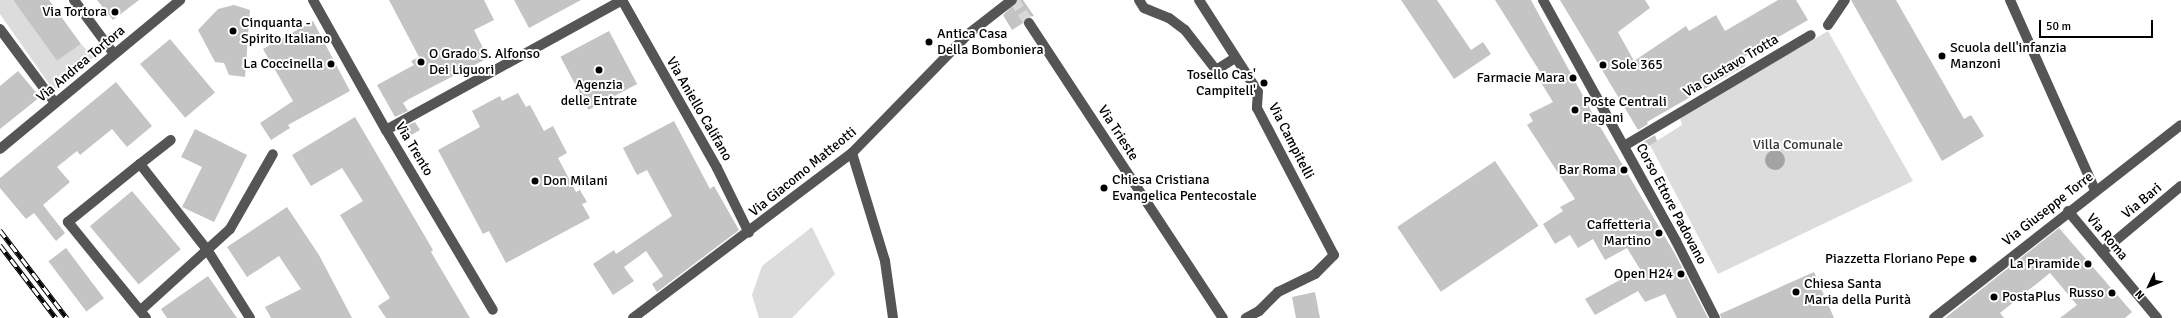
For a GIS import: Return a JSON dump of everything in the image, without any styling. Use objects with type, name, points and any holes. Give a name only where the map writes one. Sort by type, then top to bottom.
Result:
[{"type":"street","points":[[74,0],[114,54]]},
{"type":"street","name":"Via Andrea Tortora","points":[[0,149],[180,0]]},
{"type":"street","name":"Via Trento","points":[[314,0],[386,130],[493,310]]},
{"type":"street","points":[[386,130],[622,0]]},
{"type":"street","name":"Via Aniello Califano","points":[[622,0],[717,168],[749,233]]},
{"type":"street","name":"Via Giacomo Matteotti","points":[[633,318],[749,233],[852,154],[967,35],[1012,0]]},
{"type":"street","points":[[1139,0],[1144,8],[1169,18],[1185,30],[1216,70],[1236,58]]},
{"type":"street","name":"Via Campitelli","points":[[1199,0],[1258,92],[1257,108],[1334,255],[1315,274],[1278,292],[1259,311],[1246,318]]},
{"type":"street","name":"Corso Ettore Padovano","points":[[1543,0],[1624,146],[1715,318]]},
{"type":"street","points":[[1828,25],[1846,0]]},
{"type":"street","points":[[2010,0],[2095,190]]},
{"type":"street","name":"Via Trieste","points":[[1029,23],[1223,318]]},
{"type":"street","points":[[0,29],[56,103]]},
{"type":"street","name":"Via Gustavo Trotta","points":[[1624,146],[1811,35]]},
{"type":"street","name":"Via Giuseppe Torre","points":[[1934,318],[2068,211],[2181,125]]},
{"type":"street","points":[[171,140],[68,222],[144,314],[230,229],[273,154]]},
{"type":"street","points":[[852,154],[885,261],[893,318]]},
{"type":"street","points":[[140,164],[208,251],[250,318]]},
{"type":"street","name":"Via Bari","points":[[2102,252],[2181,186]]},
{"type":"street","name":"Via Roma","points":[[2068,211],[2157,318]]},
{"type":"green space","points":[[0,0],[13,0],[57,61],[81,44],[94,57],[54,91],[0,14]]},
{"type":"green space","name":"Villa Comunale","points":[[1828,31],[1913,181],[1718,274],[1650,145],[1682,125],[1680,118]]},
{"type":"green space","points":[[812,227],[835,274],[792,318],[759,318],[752,295],[762,266]]},
{"type":"shaded area","points":[[1775,150],[1782,153],[1785,160],[1782,167],[1775,170],[1768,167],[1765,160],[1768,153]]},
{"type":"building","points":[[13,0],[49,0],[81,44],[57,61]]},
{"type":"building","name":"Via Tortora","points":[[97,0],[139,0],[113,20]]},
{"type":"building","points":[[389,0],[484,0],[494,20],[474,30],[488,58],[409,99],[403,103],[408,111],[395,117],[377,85],[414,65],[411,61],[419,57]]},
{"type":"building","points":[[514,0],[581,0],[529,28]]},
{"type":"building","points":[[1018,0],[1023,0],[1034,16],[1026,17],[1023,23],[1012,30],[1003,15]]},
{"type":"building","points":[[1401,0],[1437,0],[1471,50],[1483,42],[1491,54],[1454,79]]},
{"type":"building","points":[[1495,0],[1531,0],[1595,118],[1675,254],[1708,318],[1677,318],[1665,294],[1645,302],[1638,291],[1595,315],[1585,299],[1640,269],[1627,248],[1605,260],[1593,239],[1578,248],[1570,235],[1555,244],[1543,224],[1563,211],[1560,207],[1575,199],[1527,125],[1533,121],[1529,114],[1553,102],[1540,81],[1544,78]]},
{"type":"building","points":[[1560,0],[1645,0],[1650,8],[1618,32],[1634,61],[1686,26],[1689,31],[1716,15],[1725,31],[1778,0],[1796,0],[1808,20],[1742,58],[1746,65],[1647,122],[1648,124],[1638,130]]},
{"type":"building","points":[[1851,0],[1896,0],[1964,119],[1971,115],[1984,136],[1942,161]]},
{"type":"building","points":[[234,5],[250,10],[245,77],[229,75],[224,63],[215,62],[198,30],[218,9]]},
{"type":"building","points":[[313,21],[350,91],[288,125],[290,128],[271,140],[260,123],[293,101],[263,49]]},
{"type":"building","name":"Agenzia delle Entrate","points":[[609,31],[637,84],[589,110],[560,57]]},
{"type":"building","points":[[170,39],[215,93],[185,118],[140,64]]},
{"type":"building","points":[[18,71],[40,97],[0,129],[0,86]]},
{"type":"building","points":[[116,82],[152,126],[127,147],[112,129],[80,155],[77,151],[57,167],[70,182],[43,205],[65,233],[56,241],[34,213],[26,219],[0,188],[0,178]]},
{"type":"building","name":"Don Milani","points":[[518,93],[526,107],[530,105],[544,131],[553,126],[567,153],[558,158],[576,192],[580,190],[587,202],[582,204],[590,218],[506,263],[489,231],[483,234],[438,150],[480,127],[472,111],[500,96],[502,101]]},
{"type":"building","points":[[355,117],[433,250],[431,252],[470,318],[386,318],[378,306],[390,298],[340,215],[363,201],[342,168],[311,186],[292,155]]},
{"type":"building","points":[[674,121],[710,189],[714,186],[739,230],[657,292],[652,284],[663,276],[646,251],[624,267],[634,281],[613,295],[593,264],[614,250],[616,254],[672,216],[647,170],[637,175],[623,148]]},
{"type":"building","points":[[415,122],[420,130],[408,137],[402,128]]},
{"type":"building","points":[[195,129],[247,155],[214,222],[182,207],[202,167],[181,157]]},
{"type":"building","points":[[1655,135],[1657,141],[1644,149],[1642,143]]},
{"type":"building","points":[[1495,161],[1539,226],[1441,292],[1397,227]]},
{"type":"building","points":[[132,191],[181,249],[139,285],[90,226]]},
{"type":"building","points":[[287,207],[319,255],[352,318],[271,318],[265,307],[301,289],[279,256],[247,277],[227,247]]},
{"type":"building","points":[[2059,228],[2132,312],[2125,318],[2060,318],[2077,305],[2050,273],[2000,313],[2004,318],[1945,318]]},
{"type":"building","points":[[66,248],[104,298],[86,312],[48,261]]},
{"type":"building","name":"Chiesa Santa Maria della Purità","points":[[1814,272],[1834,318],[1721,318],[1720,314]]},
{"type":"building","points":[[208,276],[237,318],[167,318],[161,309]]},
{"type":"building","points":[[1315,292],[1320,318],[1296,318],[1292,297]]},
{"type":"tunnel","points":[[1014,0],[1029,23]]},
{"type":"railway","points":[[0,230],[67,318]]},
{"type":"railway","points":[[0,245],[56,318]]},
{"type":"place","name":"Via Tortora","points":[[115,12]]},
{"type":"place","name":"Cinquanta - Spirito Italiano","points":[[233,31]]},
{"type":"place","name":"Antica Casa Della Bomboniera","points":[[929,42]]},
{"type":"place","name":"Scuola dell'infanzia Manzoni","points":[[1942,56]]},
{"type":"place","name":"O Grado S. Alfonso Dei Liguori","points":[[421,62]]},
{"type":"place","name":"La Coccinella","points":[[331,64]]},
{"type":"place","name":"Sole 365","points":[[1603,65]]},
{"type":"place","name":"Agenzia delle Entrate","points":[[599,70]]},
{"type":"place","name":"Farmacie Mara","points":[[1573,78]]},
{"type":"place","name":"Tosello Cas' Campitell'","points":[[1264,83]]},
{"type":"place","name":"Poste Centrali Pagani","points":[[1575,110]]},
{"type":"place","name":"Bar Roma","points":[[1624,170]]},
{"type":"place","name":"Don Milani","points":[[535,181]]},
{"type":"place","name":"Chiesa Cristiana Evangelica Pentecostale","points":[[1104,188]]},
{"type":"place","name":"Caffetteria Martino","points":[[1659,233]]},
{"type":"place","name":"Piazzetta Floriano Pepe","points":[[1973,259]]},
{"type":"place","name":"La Piramide","points":[[2088,264]]},
{"type":"place","name":"Open H24","points":[[1681,274]]},
{"type":"place","name":"Chiesa Santa Maria della Purità","points":[[1796,292]]},
{"type":"place","name":"Russo","points":[[2112,293]]},
{"type":"place","name":"PostaPlus","points":[[1994,297]]}]
